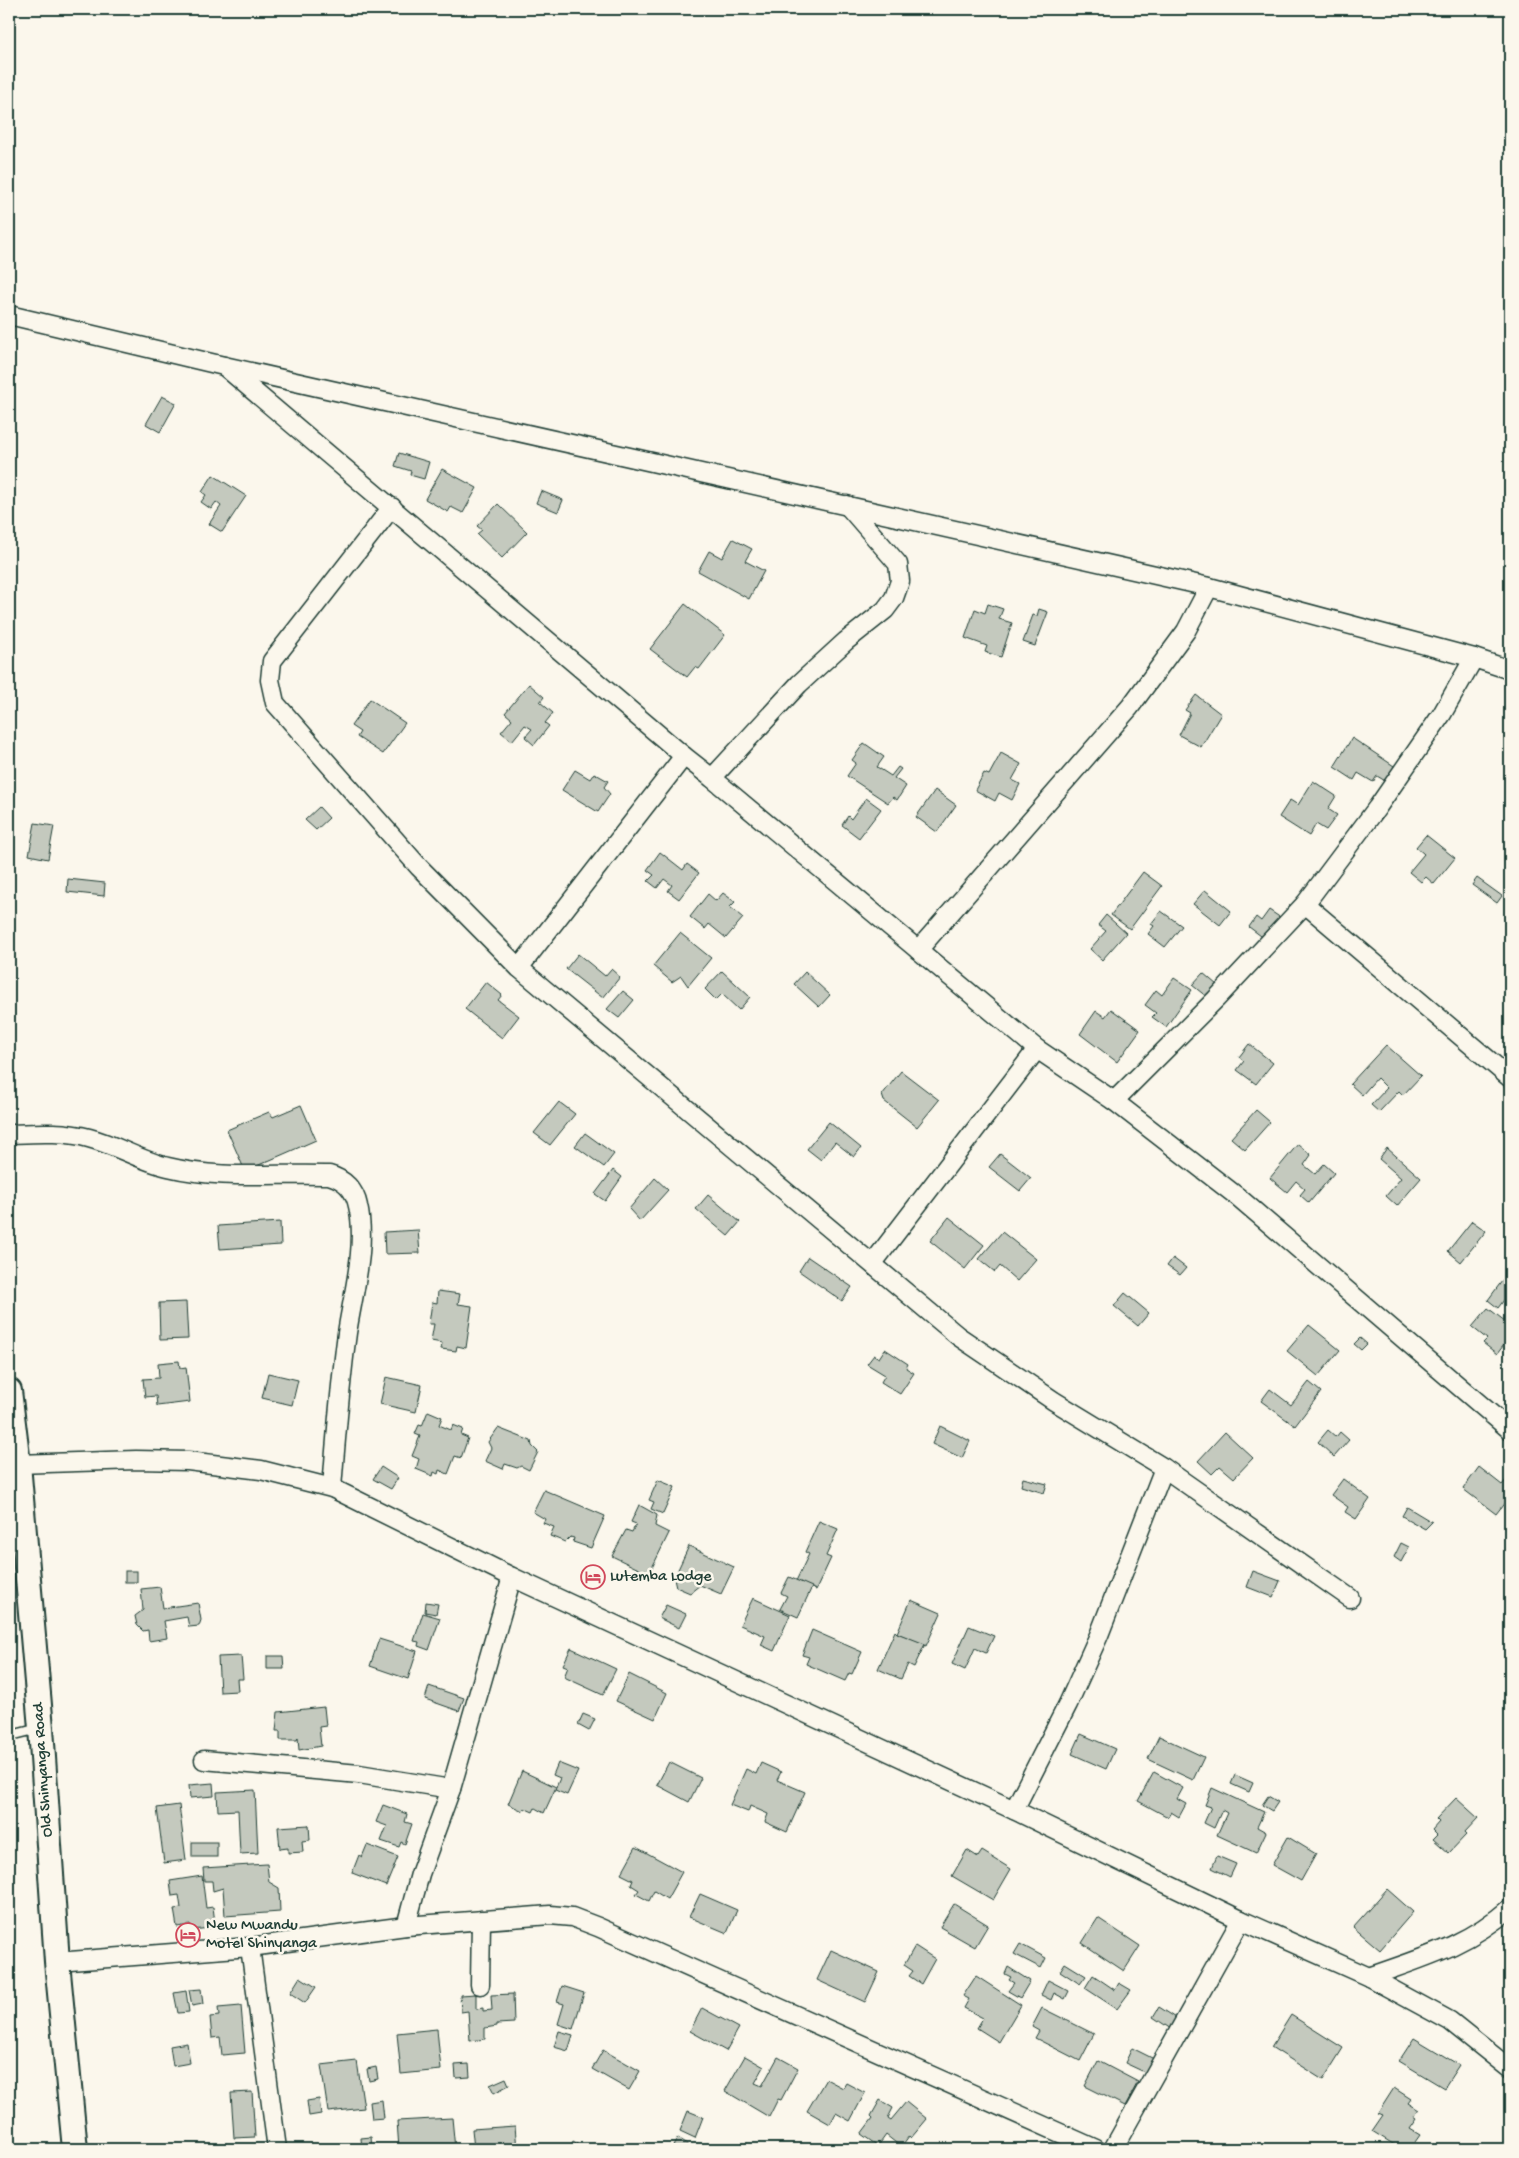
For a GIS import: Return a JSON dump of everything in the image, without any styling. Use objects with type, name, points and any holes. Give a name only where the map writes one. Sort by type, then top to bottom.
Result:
[{"type":"main road","name":"Old Shinyanga Road","points":[[9,1391],[18,1464],[15,1500],[41,1728],[57,1962],[76,2149]]},
{"type":"street","points":[[9,315],[224,366],[1209,587],[1474,658],[1510,670]]},
{"type":"street","points":[[224,366],[684,756],[1037,1049],[1114,1101],[1238,1197],[1510,1430]]},
{"type":"street","points":[[712,778],[798,684],[846,641],[885,610],[894,598],[900,581],[898,564],[847,505]]},
{"type":"street","points":[[392,507],[272,661],[270,680],[275,703],[419,867],[519,968],[873,1262],[958,1336],[1054,1401],[1164,1468],[1350,1598]]},
{"type":"street","points":[[918,950],[1130,706],[1186,631],[1209,587]]},
{"type":"street","points":[[1114,1101],[1216,999],[1305,904],[1377,808],[1442,714],[1474,658]]},
{"type":"street","points":[[519,968],[684,756]]},
{"type":"street","points":[[1305,904],[1510,1078]]},
{"type":"street","points":[[873,1262],[1037,1049]]},
{"type":"street","points":[[9,1134],[58,1133],[78,1136],[168,1167],[206,1173],[232,1176],[328,1175],[340,1178],[347,1184],[357,1201],[362,1234],[343,1366],[332,1488]]},
{"type":"street","points":[[18,1464],[136,1460],[188,1461],[261,1470],[332,1488],[512,1577],[1014,1810],[1241,1920],[1369,1977],[1450,2021],[1510,2069]]},
{"type":"street","points":[[1014,1810],[1068,1704],[1099,1635],[1164,1468]]},
{"type":"street","points":[[406,1926],[420,1874],[451,1789],[512,1577]]},
{"type":"street","points":[[204,1760],[359,1774],[451,1789]]},
{"type":"street","points":[[1369,1977],[1457,1945],[1491,1924],[1510,1908]]},
{"type":"street","points":[[57,1962],[250,1947],[406,1926],[550,1915],[572,1917],[688,1966],[1096,2149]]},
{"type":"street","points":[[480,1985],[481,1920]]},
{"type":"street","points":[[1113,2149],[1241,1920]]},
{"type":"street","points":[[250,1947],[278,2149]]},
{"type":"lane","points":[[9,1736],[41,1728]]},
{"type":"building","points":[[162,396],[176,403],[160,432],[146,424]]},
{"type":"building","points":[[399,453],[429,462],[424,479],[410,475],[411,471],[395,466]]},
{"type":"building","points":[[442,469],[477,488],[463,513],[451,507],[448,512],[425,499]]},
{"type":"building","points":[[213,475],[246,496],[222,532],[209,524],[221,506],[216,502],[211,509],[201,502],[206,495],[202,492]]},
{"type":"building","points":[[541,491],[563,500],[558,512],[536,503]]},
{"type":"building","points":[[498,504],[527,532],[502,558],[477,534],[482,530],[477,526]]},
{"type":"building","points":[[733,539],[752,549],[745,561],[764,571],[749,599],[698,571],[709,551],[722,558]]},
{"type":"building","points":[[685,604],[725,635],[699,669],[695,667],[687,677],[650,649]]},
{"type":"building","points":[[988,604],[1003,609],[999,619],[1012,623],[1001,657],[985,652],[987,646],[965,638],[975,609],[985,613]]},
{"type":"building","points":[[1039,609],[1048,612],[1035,646],[1023,642],[1033,615],[1037,616]]},
{"type":"building","points":[[529,684],[544,697],[540,702],[553,713],[545,723],[549,726],[534,745],[525,737],[532,729],[525,725],[512,741],[501,732],[512,719],[505,713]]},
{"type":"building","points":[[1196,695],[1221,714],[1201,747],[1179,735],[1190,713],[1185,710]]},
{"type":"building","points":[[370,699],[405,723],[383,754],[357,737],[360,732],[351,726]]},
{"type":"building","points":[[1352,738],[1397,768],[1387,782],[1377,776],[1373,782],[1358,773],[1354,780],[1334,767]]},
{"type":"building","points":[[864,743],[884,757],[877,767],[891,776],[898,767],[901,769],[894,778],[906,786],[897,800],[893,797],[888,803],[847,776],[856,763],[852,760]]},
{"type":"building","points":[[1001,753],[1021,764],[1012,780],[1020,784],[1012,800],[999,793],[995,801],[975,790],[984,773],[989,775]]},
{"type":"building","points":[[575,770],[590,779],[594,773],[608,781],[604,787],[610,794],[598,812],[562,790]]},
{"type":"building","points":[[1313,781],[1336,796],[1328,809],[1337,815],[1326,830],[1316,824],[1309,836],[1279,817],[1290,800],[1298,805]]},
{"type":"building","points":[[935,790],[956,805],[937,832],[916,817]]},
{"type":"building","points":[[866,798],[881,809],[859,838],[842,825],[848,816],[851,819]]},
{"type":"building","points":[[319,807],[329,818],[316,830],[305,820]]},
{"type":"building","points":[[35,823],[54,826],[48,859],[29,855]]},
{"type":"building","points":[[1426,835],[1455,858],[1434,884],[1426,877],[1421,882],[1409,872],[1424,854],[1416,847]]},
{"type":"building","points":[[660,852],[683,870],[687,864],[699,873],[679,899],[668,891],[672,885],[664,879],[657,888],[648,881],[654,875],[647,870]]},
{"type":"building","points":[[1143,872],[1162,886],[1130,929],[1111,915]]},
{"type":"building","points":[[1477,878],[1502,896],[1497,903],[1472,885]]},
{"type":"building","points":[[68,879],[105,883],[104,896],[67,892]]},
{"type":"building","points":[[1205,890],[1231,911],[1220,925],[1193,904]]},
{"type":"building","points":[[723,893],[735,902],[730,907],[743,918],[726,938],[709,924],[705,929],[690,917],[708,894],[716,901]]},
{"type":"building","points":[[1269,910],[1281,918],[1265,939],[1249,927],[1256,917],[1261,921]]},
{"type":"building","points":[[1161,911],[1182,926],[1165,947],[1148,934],[1154,926],[1151,924]]},
{"type":"building","points":[[1106,915],[1126,933],[1102,960],[1090,949],[1106,931],[1098,925]]},
{"type":"building","points":[[680,933],[711,958],[688,986],[681,976],[672,982],[653,966]]},
{"type":"building","points":[[578,954],[605,976],[611,969],[620,977],[603,998],[566,969]]},
{"type":"building","points":[[722,971],[750,997],[739,1010],[722,994],[716,1000],[705,989]]},
{"type":"building","points":[[805,972],[830,995],[819,1007],[794,984]]},
{"type":"building","points":[[1203,973],[1217,985],[1207,997],[1192,985]]},
{"type":"building","points":[[1174,978],[1192,990],[1166,1027],[1152,1017],[1156,1013],[1145,1005],[1156,990],[1162,995]]},
{"type":"building","points":[[486,982],[502,995],[498,1000],[519,1016],[502,1038],[465,1009]]},
{"type":"building","points":[[623,991],[634,1000],[619,1018],[607,1009]]},
{"type":"building","points":[[1111,1009],[1140,1030],[1117,1062],[1080,1034],[1096,1011],[1105,1017]]},
{"type":"building","points":[[1249,1044],[1273,1063],[1256,1084],[1237,1070],[1244,1061],[1239,1057]]},
{"type":"building","points":[[1386,1045],[1421,1076],[1403,1095],[1399,1091],[1379,1112],[1371,1105],[1387,1088],[1377,1078],[1362,1095],[1350,1084]]},
{"type":"building","points":[[901,1071],[939,1100],[917,1127],[884,1101],[882,1095]]},
{"type":"building","points":[[559,1102],[575,1114],[550,1145],[534,1133]]},
{"type":"building","points":[[301,1105],[316,1140],[245,1171],[227,1130],[269,1112],[273,1117]]},
{"type":"building","points":[[1256,1110],[1270,1122],[1245,1150],[1231,1138]]},
{"type":"building","points":[[829,1122],[861,1148],[854,1157],[835,1142],[821,1160],[807,1149]]},
{"type":"building","points":[[585,1133],[614,1154],[604,1167],[575,1146]]},
{"type":"building","points":[[1298,1144],[1311,1155],[1304,1165],[1315,1174],[1324,1164],[1334,1173],[1309,1203],[1300,1195],[1305,1189],[1296,1181],[1287,1192],[1270,1178]]},
{"type":"building","points":[[1387,1148],[1421,1178],[1397,1206],[1386,1196],[1401,1178],[1379,1159]]},
{"type":"building","points":[[1000,1154],[1031,1178],[1020,1191],[989,1167]]},
{"type":"building","points":[[613,1170],[622,1177],[605,1201],[595,1194]]},
{"type":"building","points":[[655,1178],[668,1190],[640,1221],[629,1209]]},
{"type":"building","points":[[708,1195],[740,1222],[728,1236],[696,1209]]},
{"type":"building","points":[[949,1217],[984,1245],[965,1269],[930,1241]]},
{"type":"building","points":[[1472,1221],[1486,1231],[1461,1262],[1448,1251]]},
{"type":"building","points":[[280,1222],[281,1245],[220,1249],[218,1226]]},
{"type":"building","points":[[418,1230],[420,1253],[385,1254],[384,1232]]},
{"type":"building","points":[[1002,1232],[1036,1259],[1017,1281],[1000,1266],[995,1272],[979,1259]]},
{"type":"building","points":[[808,1257],[852,1287],[842,1301],[799,1271]]},
{"type":"building","points":[[1173,1258],[1186,1268],[1180,1275],[1167,1266]]},
{"type":"building","points":[[1505,1277],[1510,1281],[1510,1292],[1498,1308],[1488,1300]]},
{"type":"building","points":[[438,1291],[460,1294],[458,1304],[472,1306],[466,1348],[457,1346],[456,1351],[441,1349],[442,1343],[431,1341],[434,1324],[429,1324],[432,1302],[437,1303]]},
{"type":"building","points":[[1125,1293],[1149,1313],[1138,1326],[1114,1306]]},
{"type":"building","points":[[186,1302],[188,1339],[160,1340],[159,1303]]},
{"type":"building","points":[[1488,1308],[1510,1325],[1510,1337],[1497,1354],[1483,1343],[1487,1339],[1472,1327]]},
{"type":"building","points":[[1309,1325],[1340,1350],[1318,1376],[1287,1351]]},
{"type":"building","points":[[1360,1338],[1367,1344],[1361,1350],[1354,1344]]},
{"type":"building","points":[[885,1349],[908,1364],[906,1368],[914,1373],[900,1394],[881,1382],[885,1375],[867,1364],[874,1355],[879,1358]]},
{"type":"building","points":[[179,1361],[180,1368],[186,1367],[190,1402],[157,1406],[156,1396],[145,1397],[143,1379],[159,1378],[158,1363]]},
{"type":"building","points":[[268,1373],[298,1380],[292,1405],[262,1398]]},
{"type":"building","points":[[386,1377],[422,1385],[416,1412],[380,1404]]},
{"type":"building","points":[[1309,1382],[1321,1392],[1295,1426],[1261,1401],[1270,1389],[1291,1405]]},
{"type":"building","points":[[428,1411],[442,1417],[439,1425],[451,1430],[453,1425],[463,1429],[461,1435],[468,1438],[461,1458],[455,1456],[448,1474],[439,1470],[438,1474],[434,1472],[433,1476],[416,1469],[419,1459],[412,1456],[420,1436],[415,1434],[419,1425],[422,1426]]},
{"type":"building","points":[[940,1426],[970,1441],[962,1458],[932,1444]]},
{"type":"building","points":[[498,1428],[531,1441],[532,1446],[538,1452],[529,1470],[521,1466],[517,1468],[505,1464],[503,1469],[485,1461],[491,1448],[488,1442]]},
{"type":"building","points":[[1328,1430],[1336,1437],[1340,1432],[1349,1440],[1334,1457],[1318,1442]]},
{"type":"building","points":[[1225,1432],[1253,1458],[1234,1478],[1220,1466],[1212,1474],[1198,1461]]},
{"type":"building","points":[[381,1467],[398,1478],[391,1489],[373,1479]]},
{"type":"building","points":[[1479,1467],[1502,1485],[1508,1478],[1510,1480],[1510,1496],[1496,1514],[1463,1489]]},
{"type":"building","points":[[1023,1478],[1047,1484],[1044,1493],[1021,1486]]},
{"type":"building","points":[[1343,1479],[1370,1499],[1356,1519],[1345,1512],[1348,1507],[1331,1495]]},
{"type":"building","points":[[658,1480],[675,1487],[663,1514],[651,1509],[654,1502],[649,1500]]},
{"type":"building","points":[[544,1490],[605,1516],[591,1548],[573,1542],[574,1538],[570,1537],[565,1542],[550,1536],[554,1527],[543,1523],[545,1519],[533,1512]]},
{"type":"building","points":[[639,1505],[657,1515],[655,1526],[669,1533],[649,1574],[612,1556],[626,1530],[632,1532],[636,1524],[631,1522]]},
{"type":"building","points":[[1407,1507],[1432,1522],[1425,1529],[1402,1516]]},
{"type":"building","points":[[819,1521],[838,1529],[826,1556],[831,1558],[816,1590],[796,1581],[809,1554],[805,1552]]},
{"type":"building","points":[[1401,1543],[1409,1547],[1401,1562],[1394,1557]]},
{"type":"building","points":[[689,1546],[734,1567],[721,1594],[700,1585],[690,1593],[676,1587],[674,1578]]},
{"type":"building","points":[[125,1571],[137,1571],[137,1582],[125,1582]]},
{"type":"building","points":[[1253,1571],[1280,1581],[1273,1597],[1247,1587]]},
{"type":"building","points":[[789,1577],[812,1587],[798,1617],[780,1609],[787,1596],[781,1593]]},
{"type":"building","points":[[160,1587],[163,1608],[198,1603],[201,1620],[199,1626],[189,1627],[187,1617],[164,1621],[167,1638],[149,1641],[148,1630],[143,1631],[137,1625],[135,1616],[143,1610],[141,1589]]},
{"type":"building","points":[[753,1598],[790,1615],[774,1651],[761,1645],[765,1636],[740,1625]]},
{"type":"building","points":[[911,1600],[941,1613],[926,1646],[897,1633]]},
{"type":"building","points":[[426,1602],[438,1604],[436,1614],[425,1612]]},
{"type":"building","points":[[666,1605],[686,1614],[679,1628],[659,1618]]},
{"type":"building","points":[[423,1613],[440,1618],[429,1650],[418,1646],[419,1642],[414,1641]]},
{"type":"building","points":[[969,1626],[994,1636],[986,1653],[975,1648],[965,1670],[952,1664]]},
{"type":"building","points":[[812,1630],[862,1652],[852,1674],[849,1673],[845,1681],[806,1664],[809,1657],[802,1655]]},
{"type":"building","points":[[895,1631],[925,1644],[914,1667],[908,1664],[901,1679],[878,1669]]},
{"type":"building","points":[[379,1639],[417,1651],[408,1679],[370,1666]]},
{"type":"building","points":[[571,1648],[616,1669],[603,1695],[564,1677],[568,1667],[563,1665]]},
{"type":"building","points":[[241,1656],[243,1679],[237,1679],[238,1691],[220,1692],[218,1657]]},
{"type":"building","points":[[267,1656],[283,1656],[284,1669],[267,1669]]},
{"type":"building","points":[[629,1674],[667,1693],[655,1719],[616,1701]]},
{"type":"building","points":[[429,1686],[464,1698],[459,1711],[425,1699]]},
{"type":"building","points":[[324,1707],[326,1726],[319,1727],[321,1746],[299,1750],[298,1737],[297,1740],[280,1740],[280,1731],[276,1731],[278,1712]]},
{"type":"building","points":[[583,1714],[595,1719],[589,1731],[578,1725]]},
{"type":"building","points":[[1081,1734],[1115,1749],[1106,1769],[1072,1754]]},
{"type":"building","points":[[1159,1736],[1204,1757],[1193,1780],[1148,1759]]},
{"type":"building","points":[[669,1762],[701,1778],[689,1802],[657,1785]]},
{"type":"building","points":[[558,1763],[578,1771],[567,1795],[555,1790],[560,1778],[553,1775]]},
{"type":"building","points":[[761,1763],[781,1772],[777,1780],[805,1792],[787,1832],[765,1822],[768,1814],[750,1806],[748,1812],[730,1805],[746,1769],[756,1774]]},
{"type":"building","points":[[522,1771],[556,1787],[544,1813],[535,1808],[533,1812],[524,1808],[523,1811],[508,1804]]},
{"type":"building","points":[[1154,1772],[1183,1788],[1177,1799],[1186,1804],[1179,1817],[1171,1812],[1168,1817],[1138,1801]]},
{"type":"building","points":[[1235,1775],[1253,1783],[1249,1792],[1231,1784]]},
{"type":"building","points":[[213,1783],[214,1796],[190,1798],[189,1785]]},
{"type":"building","points":[[1212,1788],[1264,1812],[1257,1827],[1266,1832],[1256,1853],[1217,1835],[1227,1813],[1222,1810],[1214,1828],[1204,1823],[1211,1807],[1205,1805]]},
{"type":"building","points":[[255,1790],[258,1853],[240,1854],[238,1810],[218,1811],[217,1792]]},
{"type":"building","points":[[1268,1796],[1278,1802],[1272,1811],[1262,1805]]},
{"type":"building","points":[[1456,1798],[1478,1818],[1464,1833],[1466,1835],[1449,1853],[1433,1839],[1437,1835],[1432,1830],[1439,1822],[1436,1819]]},
{"type":"building","points":[[179,1805],[186,1860],[164,1863],[157,1808]]},
{"type":"building","points":[[383,1805],[407,1814],[405,1822],[412,1824],[405,1844],[401,1842],[399,1847],[381,1841],[387,1826],[376,1822]]},
{"type":"building","points":[[309,1825],[310,1840],[302,1841],[303,1852],[288,1853],[288,1848],[280,1849],[278,1827]]},
{"type":"building","points":[[1288,1837],[1316,1854],[1301,1881],[1272,1865]]},
{"type":"building","points":[[192,1842],[217,1842],[217,1857],[192,1857]]},
{"type":"building","points":[[367,1845],[398,1857],[386,1886],[352,1873],[359,1855],[362,1857]]},
{"type":"building","points":[[636,1847],[682,1872],[667,1899],[654,1891],[649,1901],[636,1894],[639,1890],[631,1885],[633,1880],[621,1874]]},
{"type":"building","points":[[967,1850],[978,1857],[982,1851],[1011,1869],[993,1900],[952,1876]]},
{"type":"building","points":[[1217,1856],[1236,1864],[1230,1877],[1212,1868]]},
{"type":"building","points":[[267,1864],[269,1882],[279,1888],[280,1912],[225,1916],[223,1888],[213,1891],[212,1881],[204,1881],[203,1868]]},
{"type":"building","points":[[202,1876],[206,1908],[213,1907],[215,1923],[210,1924],[211,1928],[191,1930],[190,1925],[177,1927],[174,1909],[181,1908],[179,1895],[172,1896],[170,1881]]},
{"type":"building","points":[[1387,1889],[1413,1912],[1380,1950],[1353,1927]]},
{"type":"building","points":[[700,1894],[737,1910],[727,1933],[689,1917]]},
{"type":"building","points":[[954,1904],[988,1925],[975,1947],[940,1927]]},
{"type":"building","points":[[1098,1918],[1140,1946],[1124,1971],[1082,1943]]},
{"type":"building","points":[[1020,1944],[1046,1958],[1041,1968],[1014,1954]]},
{"type":"building","points":[[915,1946],[935,1959],[921,1984],[909,1976],[913,1971],[904,1965]]},
{"type":"building","points":[[831,1950],[879,1972],[865,2002],[817,1980]]},
{"type":"building","points":[[1065,1963],[1086,1976],[1080,1984],[1060,1971]]},
{"type":"building","points":[[1008,1967],[1030,1981],[1020,1998],[1008,1991],[1014,1983],[1009,1980],[1011,1977],[1005,1974]]},
{"type":"building","points":[[1093,1975],[1115,1990],[1119,1983],[1131,1990],[1117,2009],[1085,1988]]},
{"type":"building","points":[[976,1976],[1021,2005],[999,2042],[977,2028],[983,2018],[964,2008],[969,1999],[963,1996]]},
{"type":"building","points":[[300,1977],[316,1987],[305,2003],[290,1993]]},
{"type":"building","points":[[1048,1980],[1069,1991],[1065,1999],[1054,1993],[1051,2000],[1041,1995]]},
{"type":"building","points":[[562,1986],[584,1993],[573,2029],[558,2024],[564,2004],[557,2002]]},
{"type":"building","points":[[201,1989],[203,2004],[192,2006],[189,1990]]},
{"type":"building","points":[[186,1991],[189,2012],[178,2013],[174,1993]]},
{"type":"building","points":[[476,1994],[476,2009],[483,2008],[483,2011],[492,2010],[491,1995],[513,1994],[514,2023],[497,2024],[497,2026],[485,2028],[485,2039],[470,2041],[468,2011],[461,2012],[460,1995]]},
{"type":"building","points":[[241,2006],[245,2053],[222,2055],[220,2037],[212,2038],[210,2017],[219,2016],[218,2008]]},
{"type":"building","points":[[1159,2007],[1181,2021],[1174,2031],[1153,2017]]},
{"type":"building","points":[[702,2008],[739,2028],[726,2051],[690,2031]]},
{"type":"building","points":[[1042,2008],[1094,2034],[1080,2061],[1035,2038],[1039,2031],[1032,2027]]},
{"type":"building","points":[[1291,2015],[1343,2048],[1323,2080],[1271,2047]]},
{"type":"building","points":[[437,2029],[441,2070],[401,2074],[397,2033]]},
{"type":"building","points":[[559,2031],[573,2035],[568,2051],[554,2047]]},
{"type":"building","points":[[1414,2038],[1459,2065],[1444,2088],[1399,2061]]},
{"type":"building","points":[[187,2043],[190,2063],[173,2066],[170,2046]]},
{"type":"building","points":[[1132,2048],[1162,2063],[1155,2077],[1125,2063]]},
{"type":"building","points":[[603,2050],[640,2071],[629,2090],[592,2069]]},
{"type":"building","points":[[745,2056],[764,2067],[755,2083],[762,2086],[778,2057],[798,2068],[781,2100],[778,2099],[769,2117],[725,2091]]},
{"type":"building","points":[[357,2061],[364,2108],[328,2112],[321,2065]]},
{"type":"building","points":[[1098,2061],[1138,2082],[1125,2106],[1085,2086]]},
{"type":"building","points":[[469,2064],[470,2077],[456,2078],[455,2065]]},
{"type":"building","points":[[376,2067],[378,2079],[369,2081],[367,2069]]},
{"type":"building","points":[[506,2078],[509,2085],[494,2093],[490,2085]]},
{"type":"building","points":[[826,2079],[843,2088],[846,2083],[865,2093],[850,2121],[836,2113],[830,2124],[807,2111]]},
{"type":"building","points":[[1394,2088],[1411,2099],[1408,2103],[1419,2110],[1414,2117],[1417,2119],[1410,2129],[1420,2135],[1410,2149],[1401,2149],[1372,2131],[1383,2115],[1378,2113]]},
{"type":"building","points":[[252,2092],[255,2137],[234,2138],[231,2093]]},
{"type":"building","points":[[319,2099],[321,2114],[309,2116],[307,2101]]},
{"type":"building","points":[[382,2100],[384,2118],[372,2119],[370,2102]]},
{"type":"building","points":[[880,2100],[893,2108],[888,2118],[891,2120],[906,2102],[927,2119],[911,2138],[909,2136],[901,2147],[886,2135],[878,2146],[861,2134],[873,2118],[871,2116]]},
{"type":"building","points":[[688,2111],[703,2117],[695,2138],[680,2131]]},
{"type":"building","points":[[452,2118],[455,2149],[399,2149],[397,2121]]},
{"type":"building","points":[[515,2126],[517,2149],[474,2149],[472,2129]]},
{"type":"building","points":[[371,2137],[372,2149],[362,2149],[361,2138]]},
{"type":"building","points":[[678,2138],[688,2144],[685,2149],[678,2149],[673,2146]]},
{"type":"building","points":[[573,2141],[587,2149],[569,2149]]},
{"type":"place","name":"Lutemba Lodge","points":[[593,1577]]},
{"type":"place","name":"New Mwandu Motel Shinyanga","points":[[188,1935]]}]
